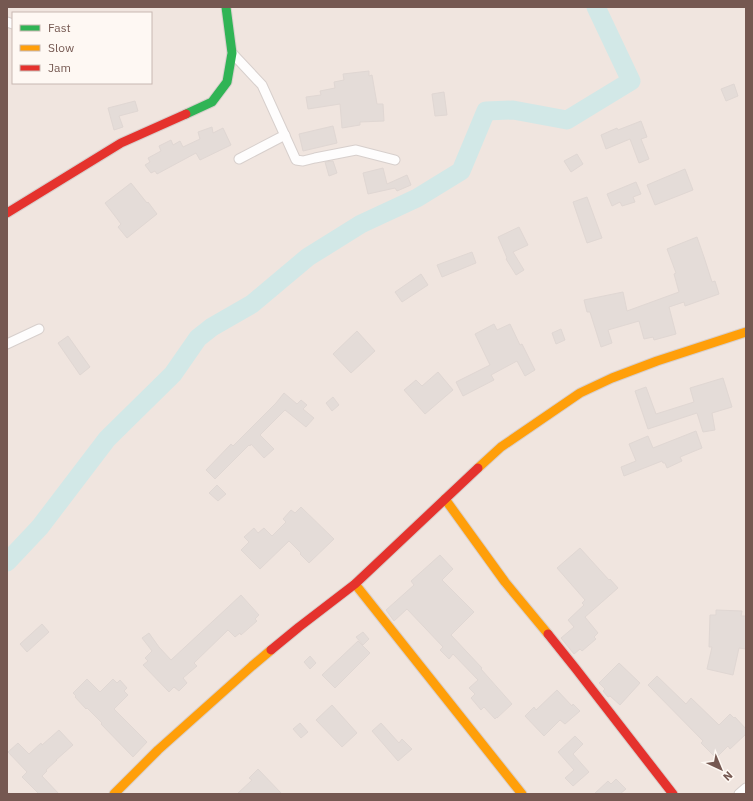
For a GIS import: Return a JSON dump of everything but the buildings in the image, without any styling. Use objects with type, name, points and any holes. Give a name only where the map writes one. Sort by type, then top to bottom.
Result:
[{"type":"street","points":[[7,213],[121,143],[212,102],[227,82],[232,53],[226,7]]},
{"type":"street","points":[[232,53],[262,84],[296,160],[303,161],[356,150],[395,160]]},
{"type":"street","points":[[239,159],[285,135]]},
{"type":"street","points":[[7,344],[39,328]]},
{"type":"street","points":[[114,794],[158,750],[252,666],[299,627],[355,584],[473,472],[502,447],[540,419],[580,393],[612,378],[657,361],[746,332]]},
{"type":"street","points":[[445,498],[505,582],[576,669],[673,794]]},
{"type":"street","points":[[355,584],[522,794]]},
{"type":"street","points":[[739,794],[746,788]]},
{"type":"shaded area","points":[[7,7],[746,7],[746,794],[7,794]]},
{"type":"waterway","points":[[7,562],[40,527],[107,439],[173,374],[198,338],[212,327],[252,304],[308,257],[361,224],[417,198],[461,171],[486,111],[513,110],[567,120],[631,81],[596,7]]},
{"type":"traffic: fast","points":[[186,114],[212,102],[227,82],[232,53],[226,7]]},
{"type":"traffic: slow","points":[[478,468],[501,447],[580,393],[612,378],[657,361],[746,332]]},
{"type":"traffic: slow","points":[[445,499],[505,582],[548,634]]},
{"type":"traffic: slow","points":[[355,584],[522,794]]},
{"type":"traffic: slow","points":[[114,794],[158,750],[271,650]]},
{"type":"traffic: jam","points":[[7,213],[121,143],[186,114]]},
{"type":"traffic: jam","points":[[271,650],[355,584],[478,468]]},
{"type":"traffic: jam","points":[[548,634],[673,794]]}]
